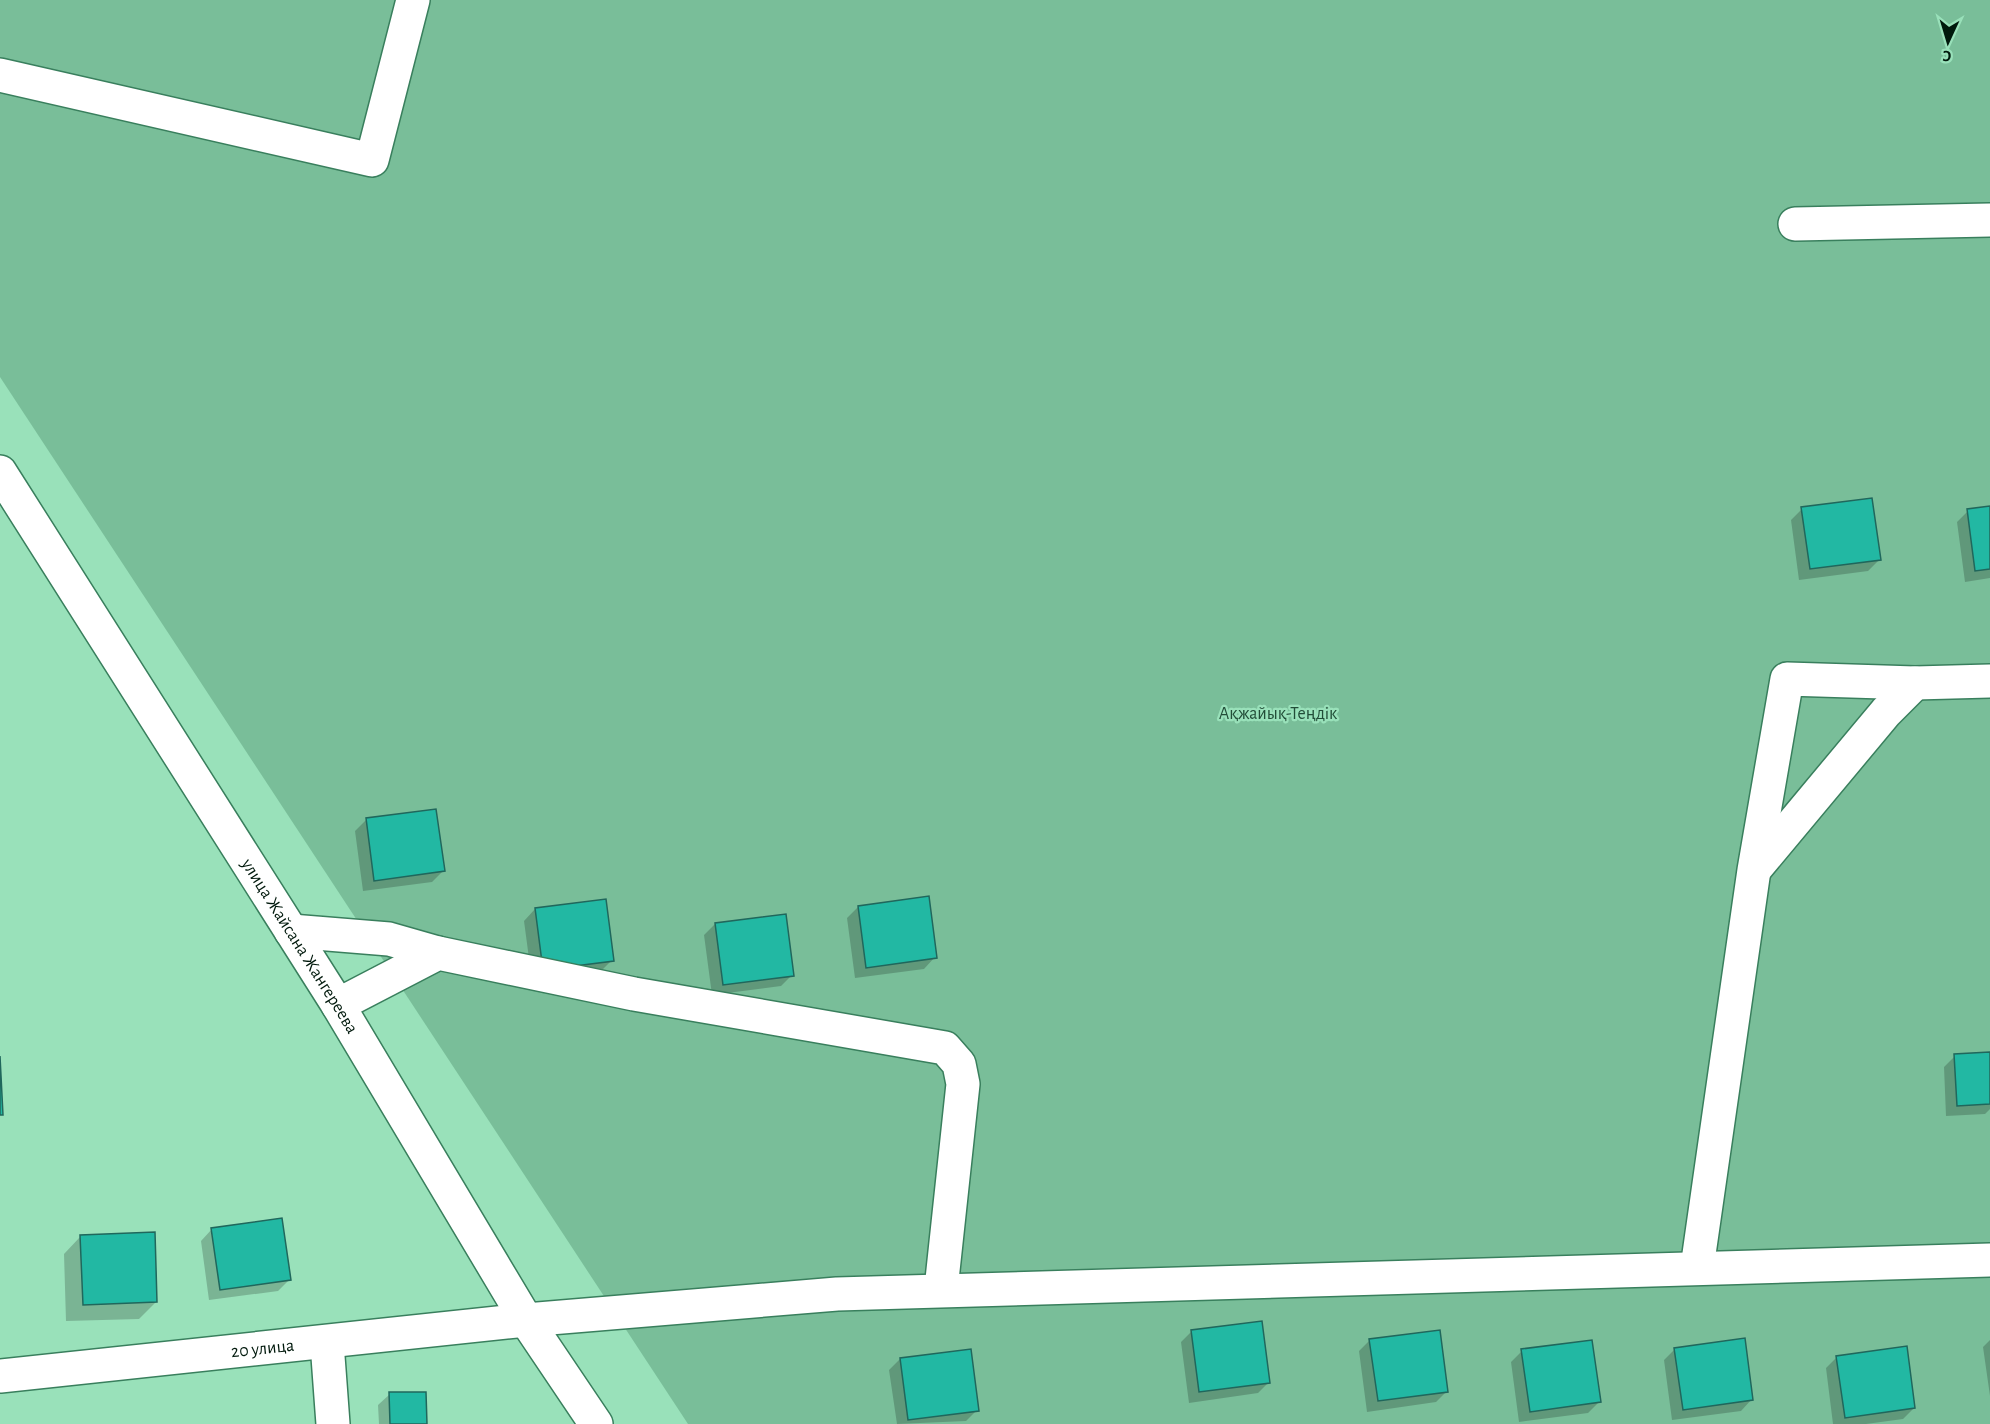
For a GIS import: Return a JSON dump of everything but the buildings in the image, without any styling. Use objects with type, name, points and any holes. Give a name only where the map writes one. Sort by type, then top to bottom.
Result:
[{"type":"street","points":[[0,75],[372,160],[413,0]]},
{"type":"street","points":[[1795,224],[1990,220]]},
{"type":"street","name":"улица Жайсана Жангереева","points":[[0,472],[338,1005],[526,1320],[596,1424]]},
{"type":"street","points":[[1697,1268],[1754,870],[1786,679],[1915,683],[1990,681]]},
{"type":"street","points":[[1754,870],[1886,712],[1915,683]]},
{"type":"street","points":[[291,931],[389,939],[438,953],[634,994],[945,1048],[959,1064],[963,1084],[941,1289]]},
{"type":"street","points":[[338,1005],[438,953]]},
{"type":"street","name":"20 улица","points":[[0,1376],[327,1343],[526,1320],[837,1294],[941,1289],[1990,1260]]},
{"type":"street","points":[[327,1343],[333,1424]]},
{"type":"green space","name":"Ақжайық-Теңдік","points":[[0,0],[1990,0],[1990,1424],[688,1424],[0,377]]}]
